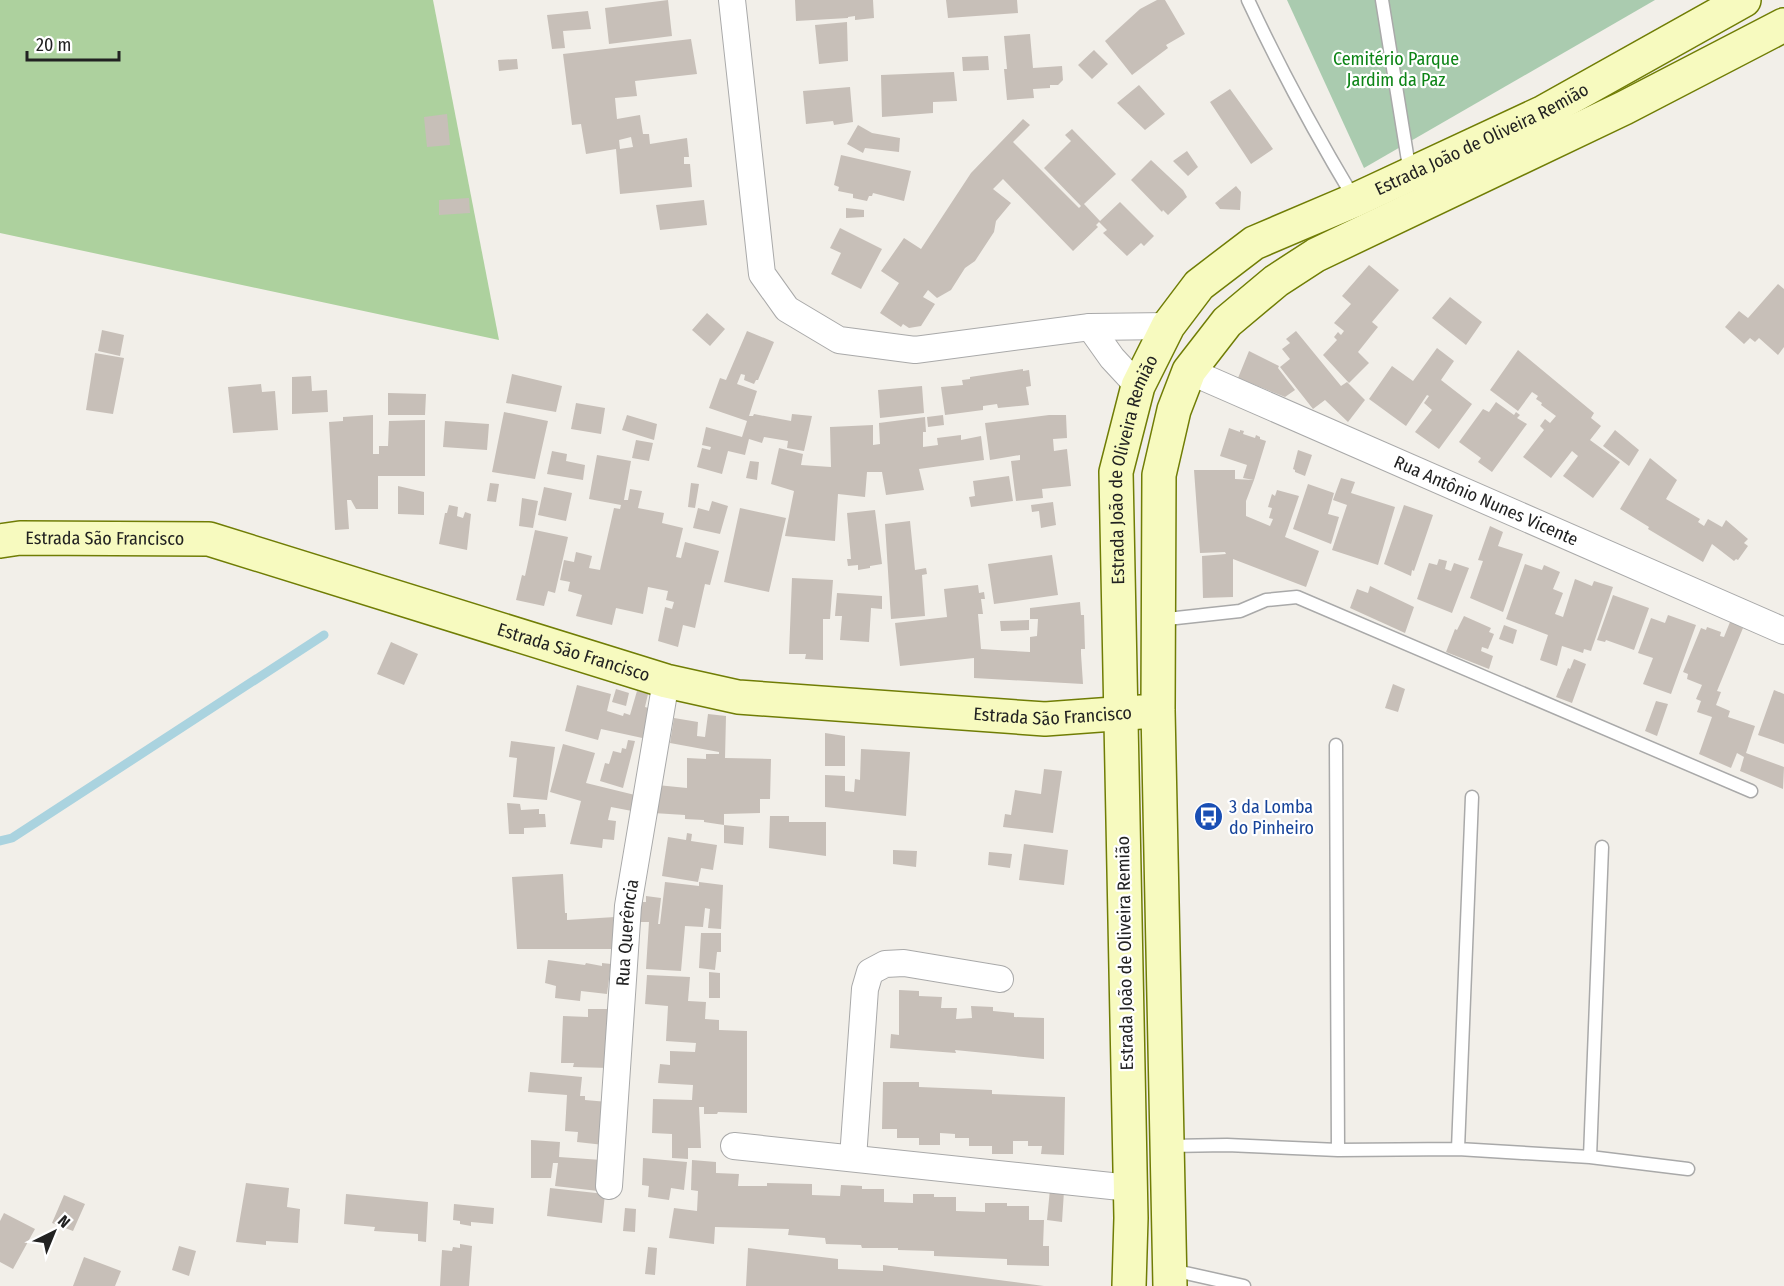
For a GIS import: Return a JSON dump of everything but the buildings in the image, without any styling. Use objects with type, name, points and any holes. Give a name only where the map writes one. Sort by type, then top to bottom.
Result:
[{"type":"main road","name":"Estrada João de Oliveira Remião","points":[[1129,1286],[1130,1188],[1116,472],[1138,386],[1168,326],[1199,285],[1254,243],[1355,200],[1544,112],[1744,0]]},
{"type":"main road","name":"Estrada João de Oliveira Remião","points":[[1170,1278],[1158,710],[1159,475],[1174,410],[1189,371],[1227,322],[1276,281],[1316,255],[1624,108],[1784,25]]},
{"type":"main road","name":"Estrada São Francisco","points":[[0,542],[20,538],[209,539],[666,681],[750,698],[1045,719],[1119,715],[1158,710]]},
{"type":"street","points":[[732,0],[762,274],[788,309],[839,340],[915,350],[1090,327],[1168,326]]},
{"type":"street","points":[[1090,327],[1112,358],[1138,386]]},
{"type":"street","name":"Rua Antônio Nunes Vicente","points":[[1189,371],[1784,631]]},
{"type":"street","name":"Rua Querência","points":[[609,1186],[628,906],[666,681]]},
{"type":"street","points":[[853,1158],[865,989],[870,972],[885,964],[903,963],[1000,980]]},
{"type":"street","points":[[734,1146],[1130,1188]]},
{"type":"lane","points":[[1248,0],[1266,39],[1355,200]]},
{"type":"lane","points":[[1382,0],[1410,174]]},
{"type":"lane","points":[[1158,620],[1240,610],[1266,600],[1297,597],[1750,791]]},
{"type":"lane","points":[[1336,745],[1338,1150]]},
{"type":"lane","points":[[1458,1149],[1472,797]]},
{"type":"lane","points":[[1590,1157],[1602,848]]},
{"type":"lane","points":[[1168,1146],[1227,1145],[1338,1150],[1458,1149],[1590,1157],[1688,1169]]},
{"type":"lane","points":[[1170,1278],[1244,1286]]},
{"type":"green space","points":[[0,0],[433,0],[499,340],[0,233]]},
{"type":"green space","name":"Cemitério Parque Jardim da Paz","points":[[1287,0],[1655,0],[1364,168]]},
{"type":"waterway","points":[[0,841],[12,838],[324,635]]},
{"type":"place","name":"3 da Lomba do Pinheiro","points":[[1208,817]]}]
